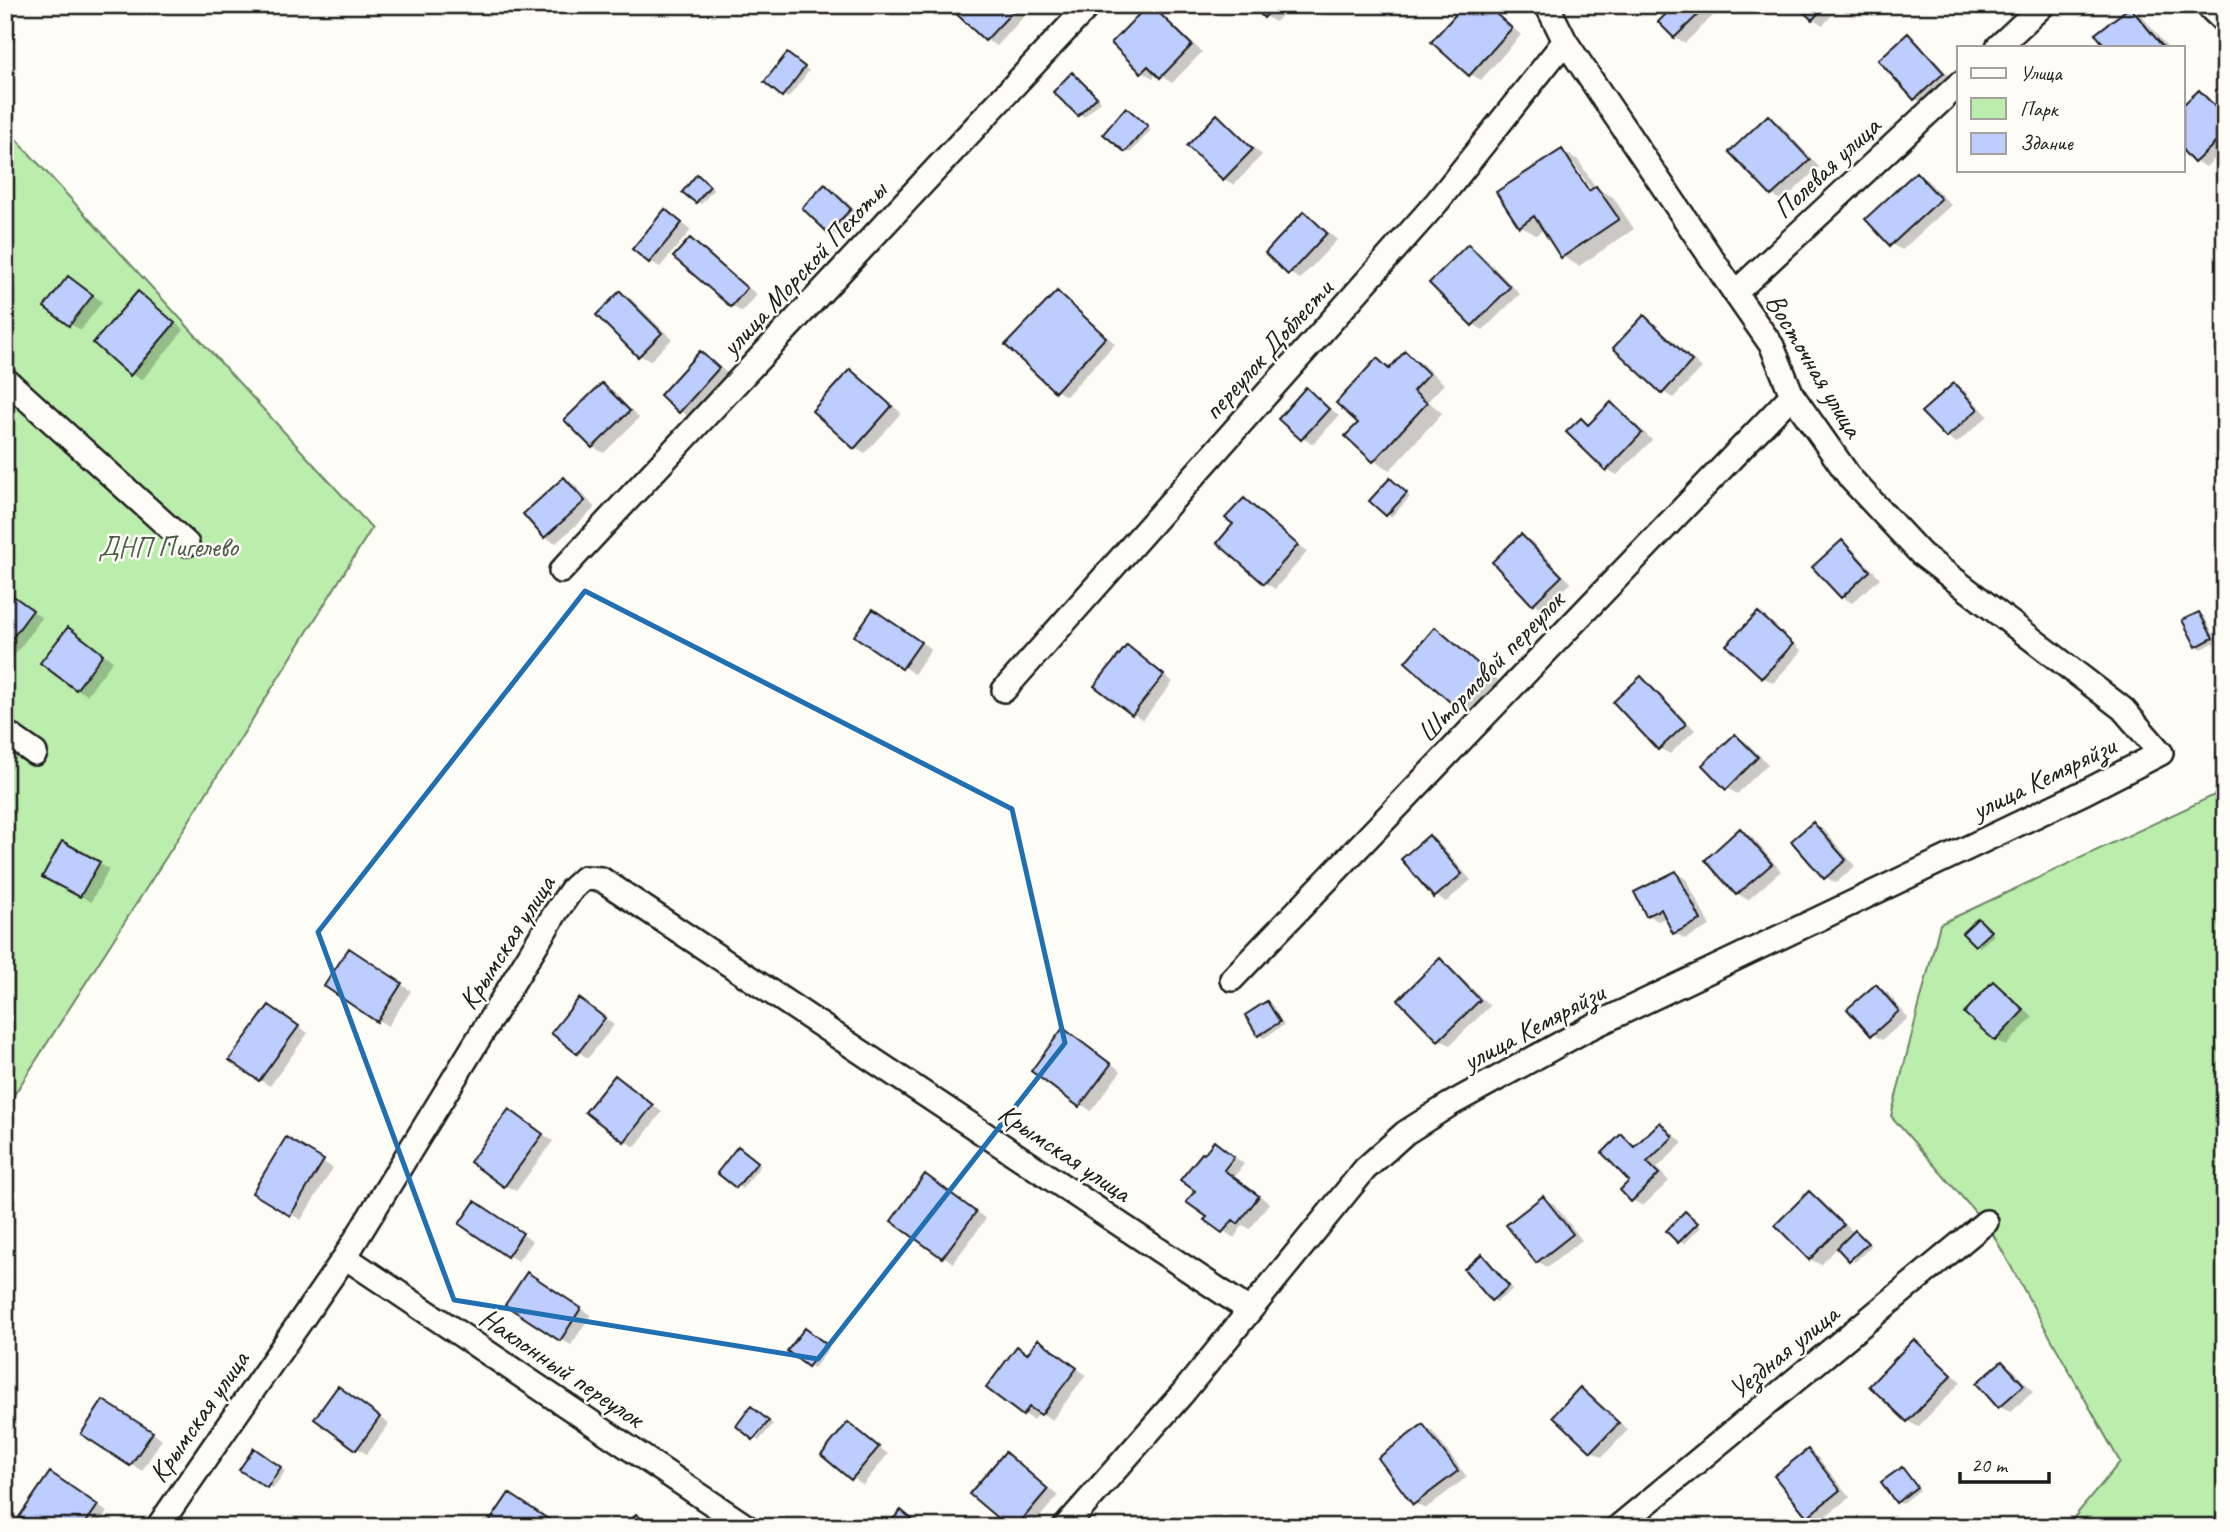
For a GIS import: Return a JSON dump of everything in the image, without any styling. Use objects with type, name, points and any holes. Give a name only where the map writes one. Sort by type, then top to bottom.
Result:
[{"type":"street","name":"улица Морской Пехоты","points":[[561,570],[1089,5]]},
{"type":"street","name":"Восточная улица","points":[[1547,5],[1565,41],[1772,345],[1792,395],[1851,480],[1921,554],[2123,709],[2161,753]]},
{"type":"street","points":[[1999,46],[2043,5]]},
{"type":"street","points":[[2207,5],[2225,22]]},
{"type":"street","name":"переулок Доблести","points":[[1004,690],[1437,202],[1565,41]]},
{"type":"street","name":"Полевая улица","points":[[1735,293],[1957,86]]},
{"type":"street","points":[[5,379],[187,544]]},
{"type":"street","name":"Штормовой переулок","points":[[1232,979],[1792,395]]},
{"type":"street","points":[[5,732],[35,753]]},
{"type":"street","name":"улица Кемяряйзи","points":[[1065,1527],[1182,1394],[1365,1169],[1405,1133],[1449,1105],[1587,1029],[2085,792],[2161,753]]},
{"type":"street","name":"Крымская улица","points":[[158,1527],[345,1257],[556,912],[572,889],[584,878],[601,879],[1248,1310]]},
{"type":"street","name":"Уездная улица","points":[[1618,1527],[1986,1222]]},
{"type":"street","name":"Наклонный переулок","points":[[345,1257],[747,1527]]},
{"type":"highlighted area","points":[[585,591],[1012,809],[1065,1043],[818,1359],[454,1300],[318,932]]},
{"type":"green space","name":"ДНП Пигелево","points":[[5,127],[372,528],[5,1109]]},
{"type":"green space","points":[[2225,790],[2225,1527],[2066,1527],[2120,1462],[1990,1229],[1891,1116],[1940,924]]},
{"type":"building","points":[[947,5],[1019,5],[985,41]]},
{"type":"building","points":[[1148,5],[1192,45],[1160,78],[1148,66],[1141,73],[1111,43]]},
{"type":"building","points":[[1251,5],[1276,5],[1264,18]]},
{"type":"building","points":[[1464,5],[1486,5],[1512,28],[1469,76],[1431,42]]},
{"type":"building","points":[[1675,5],[1708,5],[1674,38],[1658,22]]},
{"type":"building","points":[[1796,5],[1826,5],[1812,20]]},
{"type":"building","points":[[2130,7],[2162,46],[2105,46],[2095,34]]},
{"type":"building","points":[[1908,33],[1944,73],[1914,100],[1878,60]]},
{"type":"building","points":[[787,53],[805,67],[782,97],[764,82]]},
{"type":"building","points":[[1072,72],[1097,97],[1078,116],[1053,92]]},
{"type":"building","points":[[2199,90],[2225,117],[2225,134],[2194,163],[2184,152],[2184,104]]},
{"type":"building","points":[[1126,107],[1148,126],[1125,152],[1103,134]]},
{"type":"building","points":[[1217,114],[1253,149],[1223,180],[1187,146]]},
{"type":"building","points":[[1768,115],[1810,160],[1771,196],[1729,152]]},
{"type":"building","points":[[1562,149],[1589,191],[1596,186],[1619,219],[1561,258],[1534,216],[1519,227],[1496,192]]},
{"type":"building","points":[[1916,172],[1941,199],[1890,246],[1865,219]]},
{"type":"building","points":[[697,174],[710,186],[696,203],[682,192]]},
{"type":"building","points":[[825,184],[851,209],[828,233],[802,208]]},
{"type":"building","points":[[665,209],[682,223],[649,263],[632,249]]},
{"type":"building","points":[[1304,211],[1327,233],[1288,275],[1265,253]]},
{"type":"building","points":[[690,238],[747,288],[731,307],[673,257]]},
{"type":"building","points":[[1468,244],[1510,287],[1472,326],[1429,283]]},
{"type":"building","points":[[68,276],[93,295],[69,326],[44,307]]},
{"type":"building","points":[[138,291],[175,323],[130,376],[93,343]]},
{"type":"building","points":[[620,291],[662,333],[638,357],[596,315]]},
{"type":"building","points":[[1057,291],[1106,337],[1055,392],[1005,345]]},
{"type":"building","points":[[1644,315],[1692,361],[1662,394],[1613,348]]},
{"type":"building","points":[[700,351],[719,368],[679,413],[660,395]]},
{"type":"building","points":[[1405,351],[1429,374],[1413,391],[1427,403],[1373,462],[1345,436],[1358,423],[1336,403],[1377,358],[1389,369]]},
{"type":"building","points":[[850,369],[892,406],[854,449],[812,411]]},
{"type":"building","points":[[602,383],[630,411],[592,448],[564,420]]},
{"type":"building","points":[[1954,383],[1978,409],[1946,438],[1921,412]]},
{"type":"building","points":[[1306,387],[1329,409],[1301,440],[1278,419]]},
{"type":"building","points":[[1611,402],[1642,433],[1606,471],[1566,432],[1581,418],[1588,425]]},
{"type":"building","points":[[564,477],[585,501],[544,538],[523,514]]},
{"type":"building","points":[[1390,478],[1407,493],[1386,516],[1369,501]]},
{"type":"building","points":[[1244,498],[1298,545],[1264,584],[1217,543],[1233,524],[1225,518]]},
{"type":"building","points":[[1521,534],[1562,576],[1532,605],[1492,562]]},
{"type":"building","points":[[1842,540],[1870,571],[1841,598],[1812,567]]},
{"type":"building","points":[[5,590],[33,610],[5,648]]},
{"type":"building","points":[[873,609],[921,642],[902,669],[854,636]]},
{"type":"building","points":[[1758,612],[1793,644],[1762,678],[1726,645]]},
{"type":"building","points":[[2199,612],[2213,638],[2196,647],[2182,620]]},
{"type":"building","points":[[68,627],[103,654],[76,690],[40,663]]},
{"type":"building","points":[[1435,627],[1489,673],[1458,709],[1405,662]]},
{"type":"building","points":[[1127,645],[1164,675],[1132,715],[1094,686]]},
{"type":"building","points":[[1641,676],[1686,724],[1658,750],[1613,702]]},
{"type":"building","points":[[1735,734],[1758,757],[1726,790],[1702,765]]},
{"type":"building","points":[[1813,822],[1846,860],[1824,879],[1791,841]]},
{"type":"building","points":[[1740,828],[1772,864],[1736,895],[1705,860]]},
{"type":"building","points":[[1429,835],[1462,874],[1434,898],[1401,859]]},
{"type":"building","points":[[62,841],[100,862],[80,897],[42,877]]},
{"type":"building","points":[[1676,871],[1701,920],[1673,934],[1661,909],[1646,916],[1634,892]]},
{"type":"building","points":[[1978,918],[1991,931],[1975,946],[1962,933]]},
{"type":"building","points":[[349,948],[402,983],[377,1022],[324,986]]},
{"type":"building","points":[[1440,958],[1480,1000],[1438,1041],[1398,1000]]},
{"type":"building","points":[[1993,981],[2024,1010],[1995,1041],[1964,1013]]},
{"type":"building","points":[[1876,984],[1899,1011],[1871,1036],[1847,1009]]},
{"type":"building","points":[[579,998],[605,1018],[577,1054],[551,1033]]},
{"type":"building","points":[[1267,1001],[1280,1022],[1258,1036],[1245,1015]]},
{"type":"building","points":[[269,1005],[299,1026],[259,1081],[229,1060]]},
{"type":"building","points":[[1063,1028],[1111,1064],[1079,1107],[1031,1071]]},
{"type":"building","points":[[615,1075],[653,1105],[624,1142],[585,1112]]},
{"type":"building","points":[[509,1109],[543,1134],[504,1187],[470,1162]]},
{"type":"building","points":[[1660,1122],[1673,1137],[1647,1162],[1659,1174],[1631,1202],[1620,1190],[1629,1181],[1602,1153],[1621,1134],[1634,1147]]},
{"type":"building","points":[[286,1137],[324,1160],[290,1216],[252,1193]]},
{"type":"building","points":[[1214,1141],[1234,1157],[1224,1170],[1259,1196],[1238,1224],[1233,1220],[1222,1233],[1204,1220],[1207,1217],[1186,1202],[1195,1191],[1180,1180]]},
{"type":"building","points":[[738,1146],[758,1162],[736,1188],[717,1173]]},
{"type":"building","points":[[925,1174],[976,1212],[942,1258],[891,1221]]},
{"type":"building","points":[[1809,1191],[1844,1225],[1809,1260],[1775,1225]]},
{"type":"building","points":[[1543,1196],[1573,1234],[1536,1263],[1506,1225]]},
{"type":"building","points":[[475,1201],[523,1233],[507,1257],[459,1224]]},
{"type":"building","points":[[1685,1211],[1698,1223],[1678,1243],[1666,1231]]},
{"type":"building","points":[[1855,1230],[1868,1243],[1849,1261],[1837,1248]]},
{"type":"building","points":[[1482,1254],[1509,1286],[1491,1301],[1464,1269]]},
{"type":"building","points":[[527,1272],[581,1308],[560,1341],[505,1305]]},
{"type":"building","points":[[805,1328],[826,1344],[808,1367],[787,1351]]},
{"type":"building","points":[[1038,1339],[1077,1368],[1041,1415],[1029,1407],[1023,1416],[986,1388],[1017,1346],[1027,1354]]},
{"type":"building","points":[[1914,1339],[1952,1375],[1907,1422],[1869,1386]]},
{"type":"building","points":[[2002,1361],[2024,1385],[1998,1408],[1976,1383]]},
{"type":"building","points":[[338,1386],[380,1417],[356,1450],[314,1419]]},
{"type":"building","points":[[1580,1387],[1619,1423],[1591,1452],[1553,1416]]},
{"type":"building","points":[[103,1400],[153,1432],[130,1466],[81,1434]]},
{"type":"building","points":[[751,1406],[769,1421],[753,1440],[736,1426]]},
{"type":"building","points":[[848,1422],[879,1447],[851,1480],[821,1455]]},
{"type":"building","points":[[1423,1424],[1458,1471],[1413,1505],[1378,1458]]},
{"type":"building","points":[[254,1448],[281,1467],[267,1488],[239,1470]]},
{"type":"building","points":[[1808,1449],[1840,1490],[1807,1517],[1774,1476]]},
{"type":"building","points":[[1005,1452],[1048,1489],[1016,1527],[1008,1527],[969,1494]]},
{"type":"building","points":[[1902,1467],[1917,1487],[1896,1503],[1881,1482]]},
{"type":"building","points":[[50,1472],[98,1505],[83,1527],[33,1527],[19,1517]]},
{"type":"building","points":[[509,1493],[557,1525],[486,1527]]},
{"type":"building","points":[[901,1510],[921,1527],[886,1527]]},
{"type":"building","points":[[636,1514],[652,1527],[626,1527]]}]
